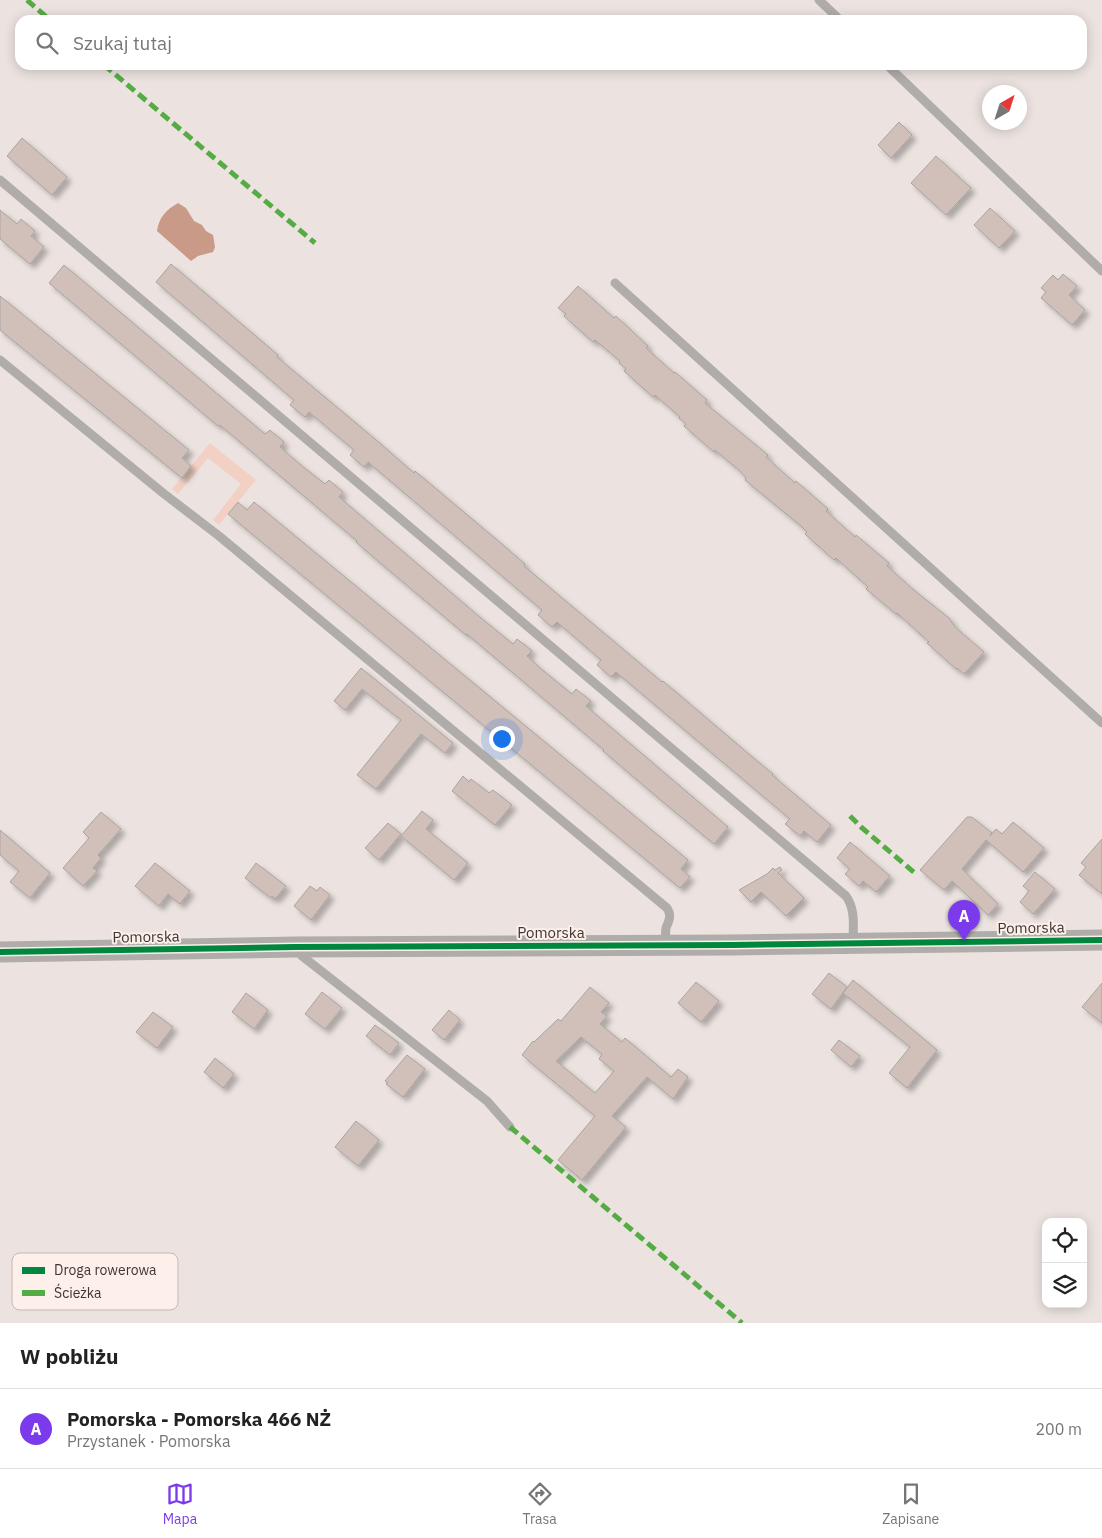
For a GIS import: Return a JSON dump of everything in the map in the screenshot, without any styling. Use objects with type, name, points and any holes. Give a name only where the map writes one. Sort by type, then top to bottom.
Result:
[{"type":"street","name":"Pomorska","points":[[0,952],[295,947],[1102,940]]},
{"type":"lane","points":[[819,0],[835,15]]},
{"type":"lane","points":[[892,70],[1102,271]]},
{"type":"lane","points":[[0,180],[846,896],[851,903],[853,911],[853,943]]},
{"type":"lane","points":[[615,284],[1102,723]]},
{"type":"lane","points":[[0,360],[219,536],[667,908],[671,918],[666,928],[666,945]]},
{"type":"lane","points":[[295,947],[302,956],[487,1101],[510,1127]]},
{"type":"shaded area","points":[[178,203],[186,208],[194,221],[202,225],[206,231],[213,235],[215,247],[213,252],[198,256],[191,261],[157,231],[159,222],[164,214]]},
{"type":"shaded area","points":[[210,443],[256,480],[219,525],[213,520],[241,484],[208,458],[178,494],[172,489]]},
{"type":"building","points":[[899,122],[912,135],[891,158],[878,145]]},
{"type":"building","points":[[22,138],[67,177],[52,195],[7,156]]},
{"type":"building","points":[[936,156],[971,188],[946,215],[911,183]]},
{"type":"building","points":[[990,208],[1015,231],[999,248],[974,225]]},
{"type":"building","points":[[0,210],[17,224],[21,219],[35,231],[31,236],[44,247],[30,264],[0,239]]},
{"type":"building","points":[[171,264],[278,355],[277,357],[414,473],[415,471],[503,545],[525,564],[524,566],[663,681],[831,825],[817,842],[804,831],[800,836],[785,824],[790,819],[616,672],[611,677],[597,665],[601,660],[557,622],[552,627],[538,615],[542,610],[368,462],[364,467],[350,455],[354,450],[309,412],[305,417],[290,405],[294,400],[156,282]]},
{"type":"building","points":[[64,265],[265,434],[270,430],[284,442],[280,447],[325,484],[329,480],[343,492],[339,497],[481,618],[513,644],[517,639],[525,645],[532,651],[527,656],[540,668],[572,694],[576,689],[591,701],[586,706],[728,827],[714,844],[467,634],[378,561],[220,425],[218,426],[49,283]]},
{"type":"building","points":[[1063,274],[1077,286],[1069,295],[1085,310],[1072,325],[1041,298],[1046,292],[1041,288],[1053,275],[1058,280]]},
{"type":"building","points":[[578,286],[614,318],[616,316],[648,346],[646,348],[707,400],[705,403],[768,455],[766,457],[828,509],[826,511],[855,537],[856,535],[889,563],[887,566],[949,618],[955,627],[984,652],[964,674],[927,643],[929,642],[897,613],[866,589],[868,587],[836,558],[834,560],[805,534],[807,532],[801,526],[745,480],[746,478],[740,471],[684,426],[686,424],[680,417],[655,395],[653,397],[624,371],[626,369],[619,363],[620,361],[595,340],[593,342],[564,316],[566,314],[558,308]]},
{"type":"building","points":[[0,296],[189,450],[182,458],[191,466],[182,478],[0,330]]},
{"type":"building","points":[[238,502],[247,510],[254,502],[688,860],[681,869],[690,877],[680,888],[228,514]]},
{"type":"building","points":[[361,668],[453,743],[445,753],[421,734],[376,789],[357,775],[401,720],[362,689],[345,710],[334,701]]},
{"type":"building","points":[[463,776],[469,782],[471,779],[489,793],[493,790],[512,805],[495,825],[452,791]]},
{"type":"building","points":[[422,811],[433,820],[426,829],[468,863],[454,880],[401,836]]},
{"type":"building","points":[[101,812],[121,829],[98,855],[101,858],[93,868],[97,871],[83,886],[63,868],[89,838],[83,832]]},
{"type":"building","points":[[967,817],[972,817],[992,833],[990,836],[996,829],[1002,834],[1013,822],[1044,848],[1023,872],[986,840],[962,869],[998,904],[988,915],[952,881],[944,890],[920,870]]},
{"type":"building","points":[[388,823],[401,834],[379,860],[365,848]]},
{"type":"building","points":[[0,830],[50,873],[30,898],[10,882],[19,871],[0,855]]},
{"type":"building","points":[[1102,839],[1102,894],[1079,875],[1086,867],[1081,863]]},
{"type":"building","points":[[850,842],[890,876],[876,892],[863,881],[859,886],[845,874],[850,869],[837,858]]},
{"type":"building","points":[[155,863],[190,891],[180,904],[168,894],[159,906],[135,886]]},
{"type":"building","points":[[256,863],[286,886],[275,899],[245,878]]},
{"type":"building","points":[[780,867],[782,870],[778,873],[804,898],[786,916],[761,892],[751,902],[739,890],[767,874],[773,868],[775,870]]},
{"type":"building","points":[[1035,872],[1055,889],[1033,914],[1020,902],[1029,891],[1023,886]]},
{"type":"building","points":[[310,886],[317,891],[320,887],[330,895],[311,920],[294,906]]},
{"type":"building","points":[[829,973],[847,987],[831,1009],[812,994]]},
{"type":"building","points":[[853,980],[937,1050],[907,1088],[889,1073],[910,1047],[843,993]]},
{"type":"building","points":[[696,982],[719,1001],[701,1022],[678,1003]]},
{"type":"building","points":[[1102,983],[1102,1023],[1082,1007]]},
{"type":"building","points":[[590,987],[609,1003],[601,1012],[607,1016],[600,1024],[622,1042],[625,1038],[671,1077],[678,1069],[688,1077],[673,1099],[647,1077],[612,1116],[626,1127],[582,1180],[558,1160],[595,1116],[522,1055],[533,1041],[558,1019],[561,1021]],"holes":[[[581,1037],[602,1054],[599,1059],[614,1071],[595,1093],[556,1061]]]},
{"type":"building","points":[[322,992],[342,1008],[325,1029],[305,1014]]},
{"type":"building","points":[[246,993],[268,1010],[254,1029],[232,1012]]},
{"type":"building","points":[[449,1010],[460,1020],[444,1040],[432,1030]]},
{"type":"building","points":[[153,1012],[173,1027],[157,1048],[136,1032]]},
{"type":"building","points":[[375,1025],[399,1043],[390,1055],[366,1036]]},
{"type":"building","points":[[839,1040],[860,1056],[851,1067],[831,1050]]},
{"type":"building","points":[[407,1055],[425,1069],[403,1097],[386,1084],[388,1083],[385,1081]]},
{"type":"building","points":[[215,1058],[234,1074],[223,1088],[204,1072]]},
{"type":"building","points":[[356,1121],[379,1140],[358,1166],[335,1147]]},
{"type":"marked path","points":[[27,0],[44,15]]},
{"type":"marked path","points":[[110,70],[315,243]]},
{"type":"marked path","points":[[850,816],[917,875]]},
{"type":"marked path","points":[[510,1127],[742,1323]]},
{"type":"cycle path","points":[[0,952],[295,947],[733,945],[1102,940]]},
{"type":"place","name":"Pomorska - Pomorska 466 NŻ","points":[[964,941]]}]
